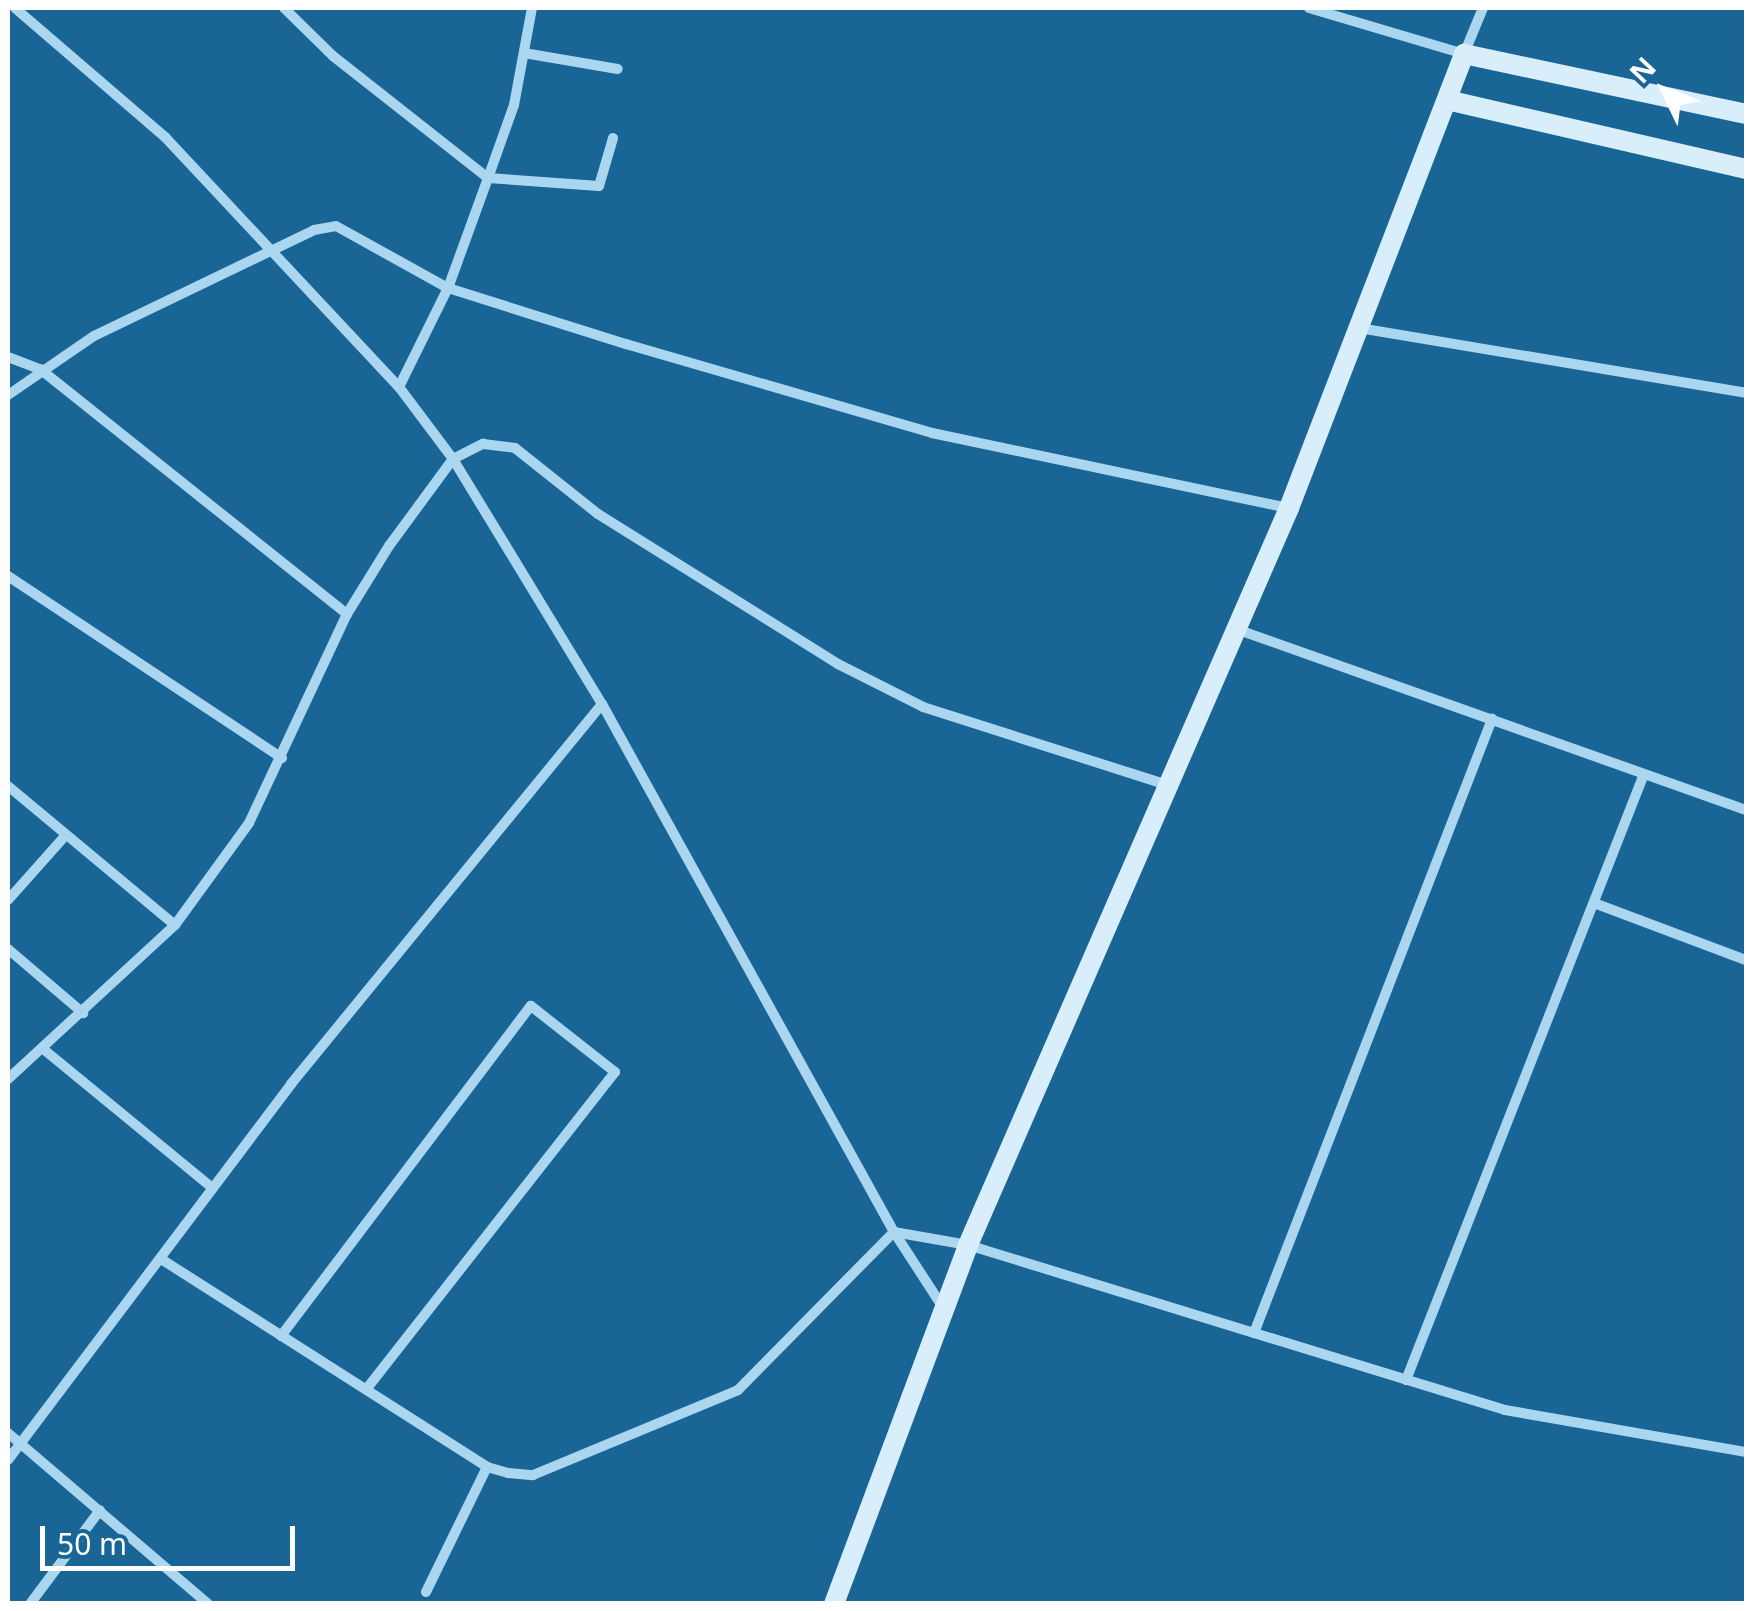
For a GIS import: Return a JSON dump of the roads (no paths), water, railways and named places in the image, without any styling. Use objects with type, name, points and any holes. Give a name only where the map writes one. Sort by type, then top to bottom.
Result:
[{"type":"street","points":[[15,8],[165,137],[399,387],[453,459],[602,704],[894,1232],[944,1309]]},
{"type":"street","points":[[284,8],[347,68],[488,178],[599,186],[613,138]]},
{"type":"street","points":[[399,387],[448,288],[488,178],[524,53],[532,8]]},
{"type":"street","points":[[1309,8],[1464,54],[1746,114]]},
{"type":"street","points":[[834,1604],[968,1245],[1289,508],[1483,8]]},
{"type":"street","points":[[524,53],[618,69]]},
{"type":"street","points":[[1448,100],[1746,169]]},
{"type":"street","points":[[8,395],[40,369],[272,250],[336,226],[448,288],[932,433],[1289,508]]},
{"type":"street","points":[[1358,328],[1746,393]]},
{"type":"street","points":[[8,357],[40,369],[348,614]]},
{"type":"street","points":[[8,1079],[174,925],[249,823],[348,614],[453,459],[483,444],[515,448],[598,514],[838,664],[923,707],[1168,785]]},
{"type":"street","points":[[8,576],[282,758]]},
{"type":"street","points":[[1236,628],[1746,810]]},
{"type":"street","points":[[8,1460],[211,1187],[602,704]]},
{"type":"street","points":[[1254,1333],[1492,719]]},
{"type":"street","points":[[1406,1380],[1644,774]]},
{"type":"street","points":[[8,786],[174,925]]},
{"type":"street","points":[[8,900],[66,835]]},
{"type":"street","points":[[1594,903],[1746,960]]},
{"type":"street","points":[[8,948],[83,1013]]},
{"type":"street","points":[[281,1336],[531,1006],[615,1072],[366,1390]]},
{"type":"street","points":[[42,1048],[211,1187]]},
{"type":"street","points":[[894,1232],[968,1245],[1505,1410],[1746,1452]]},
{"type":"street","points":[[161,1259],[487,1466],[533,1474],[738,1390],[894,1232]]},
{"type":"street","points":[[8,1433],[208,1604]]},
{"type":"street","points":[[426,1592],[487,1466]]},
{"type":"street","points":[[30,1604],[100,1510]]}]
